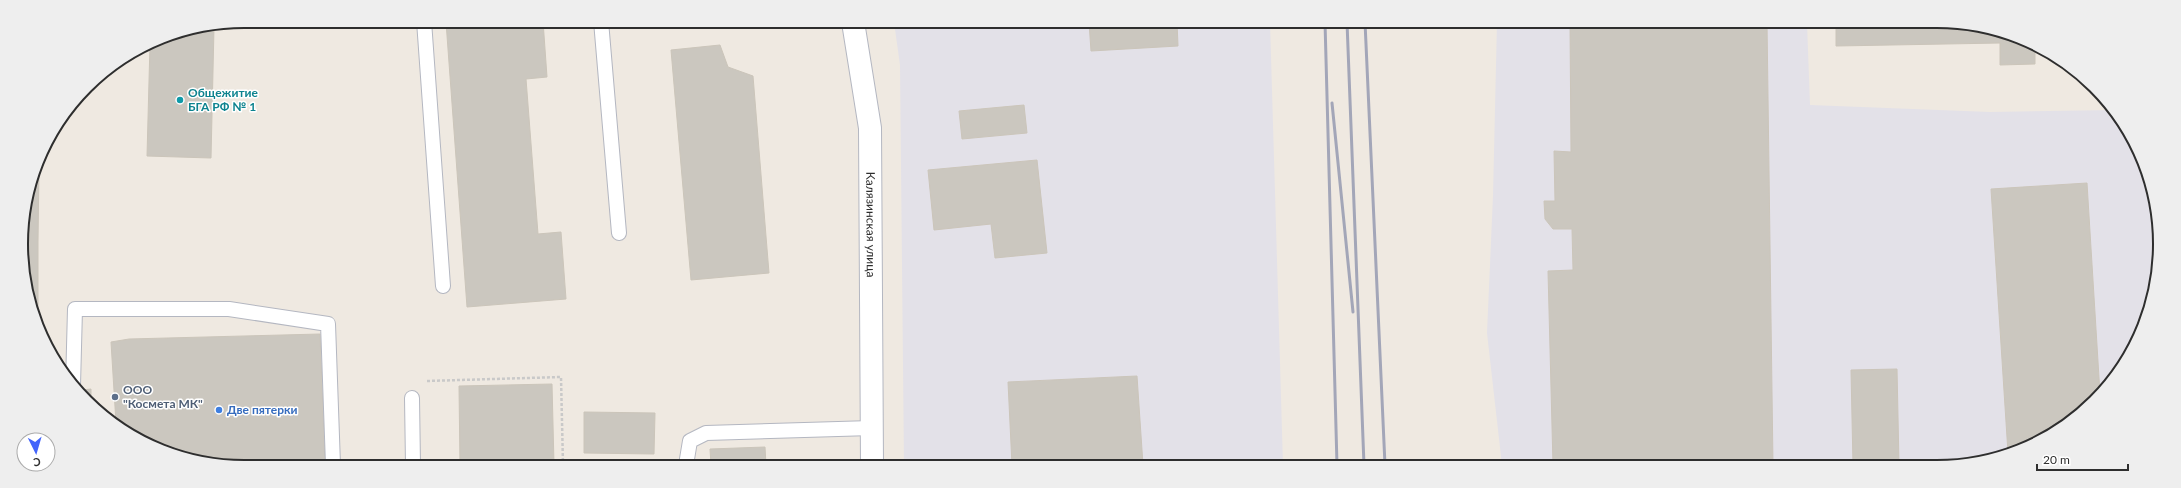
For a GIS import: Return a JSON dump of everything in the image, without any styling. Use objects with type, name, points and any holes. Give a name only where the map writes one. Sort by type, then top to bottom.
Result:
[{"type":"street","name":"Калязинская улица","points":[[855,28],[870,128],[872,460]]},
{"type":"lane","points":[[425,28],[443,286]]},
{"type":"lane","points":[[603,28],[620,233]]},
{"type":"lane","points":[[73,375],[75,309],[229,309],[328,324],[332,460]]},
{"type":"lane","points":[[412,398],[413,460]]},
{"type":"lane","points":[[687,460],[690,441],[706,433],[872,428]]},
{"type":"path","points":[[427,386],[427,379],[561,377],[563,460]]},
{"type":"shaded area","points":[[895,28],[1270,28],[1283,460],[904,460],[900,65]]},
{"type":"shaded area","points":[[1497,28],[1807,28],[1810,105],[1990,112],[2106,110],[2117,124],[2131,148],[2142,175],[2149,202],[2153,230],[2153,258],[2149,286],[2142,313],[2131,340],[2117,364],[2090,397],[2057,424],[2033,438],[2006,449],[1979,456],[1951,460],[1501,460],[1487,333],[1493,196]]},
{"type":"building","points":[[446,28],[544,28],[547,77],[526,79],[538,234],[561,232],[566,299],[467,307]]},
{"type":"building","points":[[1089,28],[1177,28],[1178,46],[1091,51]]},
{"type":"building","points":[[1570,28],[1767,28],[1773,460],[1553,460],[1548,271],[1573,270],[1572,229],[1553,229],[1545,219],[1544,201],[1555,201],[1554,151],[1571,152]]},
{"type":"building","points":[[1836,28],[1951,28],[1993,35],[2020,44],[2035,51],[2035,64],[2000,65],[2000,43],[1836,46]]},
{"type":"building","name":"Общежитие БГА РФ № 1","points":[[214,30],[211,158],[147,156],[150,49],[188,35]]},
{"type":"building","points":[[720,45],[728,67],[753,76],[769,273],[691,280],[671,50]]},
{"type":"building","points":[[1024,105],[1027,133],[962,139],[959,111]]},
{"type":"building","points":[[1037,160],[1047,253],[995,258],[991,224],[934,230],[928,170]]},
{"type":"building","points":[[39,175],[38,310],[32,286],[28,258],[28,230],[32,202]]},
{"type":"building","points":[[2087,183],[2099,385],[2090,397],[2057,424],[2033,438],[2008,448],[1991,189]]},
{"type":"building","name":"Две пятерки","points":[[320,334],[325,460],[230,460],[202,456],[161,444],[124,424],[116,417],[111,342],[129,339]]},
{"type":"building","points":[[1897,369],[1899,460],[1853,460],[1851,370]]},
{"type":"building","points":[[1137,376],[1143,460],[1012,460],[1008,382]]},
{"type":"building","points":[[552,384],[554,460],[460,460],[459,386]]},
{"type":"building","points":[[91,389],[91,397],[85,390]]},
{"type":"building","points":[[584,412],[655,413],[654,454],[584,453]]},
{"type":"building","points":[[765,447],[766,460],[711,460],[710,449]]},
{"type":"railway","points":[[1325,28],[1337,460]]},
{"type":"railway","points":[[1347,28],[1364,460]]},
{"type":"railway","points":[[1365,28],[1385,460]]},
{"type":"railway","points":[[1332,103],[1353,312]]},
{"type":"place","name":"Общежитие БГА РФ № 1","points":[[180,100]]},
{"type":"place","name":"ООО \"Космета МК\"","points":[[115,397]]},
{"type":"place","name":"Две пятерки","points":[[219,410]]}]
